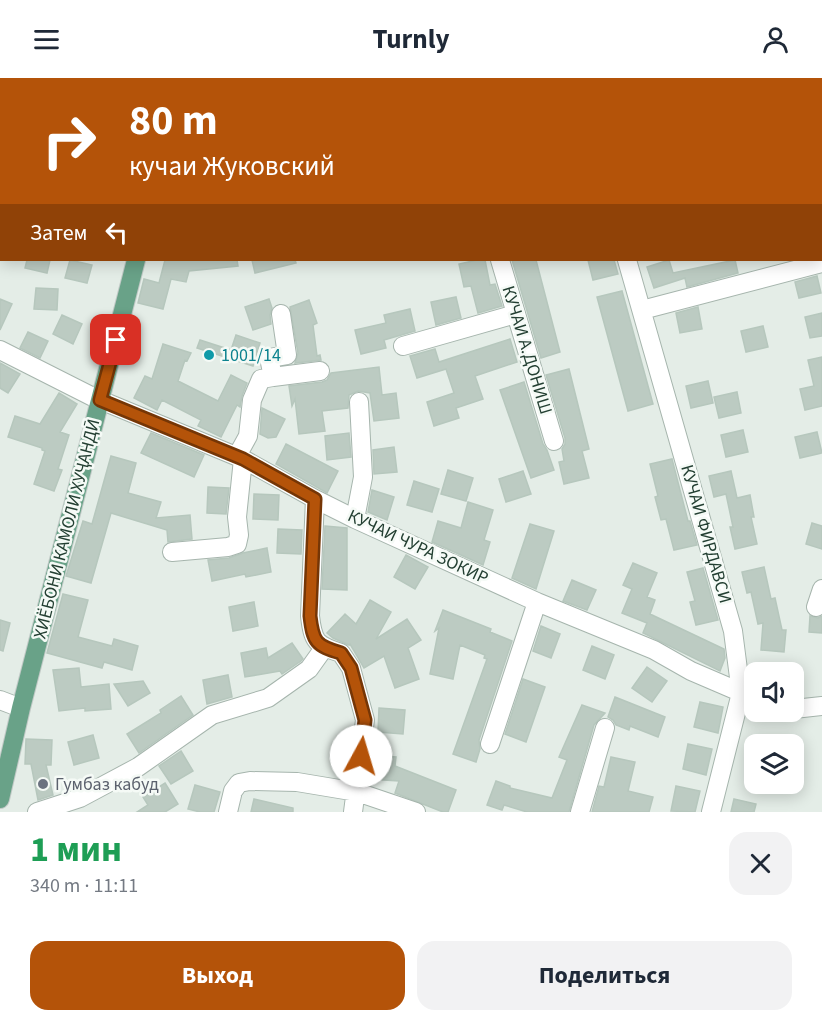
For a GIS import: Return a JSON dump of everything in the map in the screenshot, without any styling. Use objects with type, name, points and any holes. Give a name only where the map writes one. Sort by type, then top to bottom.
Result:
[{"type":"main road","name":"ХИЁБОНИ КАМОЛИ ХУҶАНДӢ","points":[[0,799],[97,398],[127,261]]},
{"type":"main road","name":"ХИЁБОНИ КАМОЛИ ХУҶАНДӢ","points":[[0,763],[7,703],[136,261]]},
{"type":"street","name":"КУЧАИ А.ДОНИШ","points":[[500,261],[554,441]]},
{"type":"street","name":"КУЧАИ ФИРДАВСИ","points":[[627,261],[733,631],[744,678]]},
{"type":"street","points":[[642,310],[822,263]]},
{"type":"street","points":[[273,377],[269,358],[287,355],[281,314]]},
{"type":"street","points":[[403,346],[516,314]]},
{"type":"street","name":"КУЧАИ ЧУРА ЗОКИР","points":[[0,350],[97,398],[240,457],[355,519],[537,602],[654,650],[691,671],[744,693]]},
{"type":"street","points":[[172,552],[228,547],[237,543],[240,457],[248,436],[252,400],[261,379],[320,371]]},
{"type":"street","points":[[355,519],[363,477],[359,402]]},
{"type":"street","points":[[315,499],[310,616],[312,636],[324,648],[341,653],[351,668],[365,720],[353,812]]},
{"type":"street","points":[[816,607],[822,589]]},
{"type":"street","points":[[490,744],[537,602]]},
{"type":"street","points":[[37,812],[80,798],[138,767],[212,715],[268,698],[309,669],[324,648]]},
{"type":"street","points":[[804,708],[822,706]]},
{"type":"street","name":"КУЧАИ ФИРДАВСИ","points":[[711,812],[744,708]]},
{"type":"street","points":[[580,812],[604,728]]},
{"type":"street","points":[[228,812],[233,791],[240,783],[250,781],[297,782],[357,792],[416,812]]},
{"type":"building","points":[[27,261],[50,261],[47,273],[25,268]]},
{"type":"building","points":[[70,261],[92,265],[87,283],[65,278]]},
{"type":"building","points":[[165,261],[237,261],[238,266],[189,271],[186,282],[171,279],[163,309],[138,303],[144,279],[159,283]]},
{"type":"building","points":[[252,261],[295,261],[296,263],[255,273]]},
{"type":"building","points":[[485,261],[490,285],[495,284],[502,306],[478,313],[471,286],[464,287],[459,264]]},
{"type":"building","points":[[512,261],[536,261],[560,352],[541,358]]},
{"type":"building","points":[[588,261],[614,261],[618,274],[593,280]]},
{"type":"building","points":[[669,261],[673,273],[735,261],[738,273],[687,287],[685,278],[654,288],[647,267]]},
{"type":"building","points":[[817,276],[821,293],[799,298],[795,282]]},
{"type":"building","points":[[36,288],[58,289],[57,310],[34,309]]},
{"type":"building","points":[[622,291],[653,404],[628,411],[597,297]]},
{"type":"building","points":[[456,297],[461,318],[436,325],[431,302]]},
{"type":"building","points":[[0,299],[12,304],[0,330]]},
{"type":"building","points":[[269,299],[272,308],[271,324],[253,330],[245,307]]},
{"type":"building","points":[[309,300],[317,323],[313,325],[317,356],[320,355],[321,360],[295,363],[298,353],[290,307]]},
{"type":"building","points":[[698,307],[702,329],[680,333],[676,313]]},
{"type":"building","points":[[410,309],[415,331],[384,340],[386,348],[361,354],[355,330],[386,323],[384,315]]},
{"type":"building","points":[[822,313],[822,336],[810,338],[805,317]]},
{"type":"building","points":[[62,315],[82,324],[73,344],[53,334]]},
{"type":"building","points":[[763,326],[768,347],[746,352],[741,331]]},
{"type":"building","points":[[28,332],[48,341],[40,358],[20,348]]},
{"type":"building","points":[[236,335],[260,343],[253,366],[197,348],[200,340],[231,350]]},
{"type":"building","points":[[510,339],[517,362],[475,376],[483,399],[456,408],[459,418],[434,426],[427,402],[454,393],[446,369],[417,378],[410,356],[435,349],[439,362]]},
{"type":"building","points":[[163,344],[191,353],[187,361],[185,360],[178,381],[218,401],[231,375],[247,383],[240,407],[237,405],[221,437],[198,426],[201,420],[162,400],[157,410],[134,398],[145,376],[152,379]]},
{"type":"building","points":[[822,357],[822,406],[805,410],[800,389],[814,386],[808,360]]},
{"type":"building","points":[[0,363],[20,374],[8,393],[0,388]]},
{"type":"building","points":[[379,367],[382,395],[396,393],[399,418],[374,421],[370,393],[358,391],[349,395],[348,408],[322,411],[325,431],[299,434],[295,399],[292,406],[289,386],[322,382],[327,380],[331,373]]},
{"type":"building","points":[[569,369],[589,449],[582,451],[589,478],[564,484],[559,462],[564,461],[562,449],[565,438],[546,375]]},
{"type":"building","points":[[708,381],[713,403],[691,408],[686,386]]},
{"type":"building","points":[[524,382],[543,444],[554,470],[531,478],[500,390]]},
{"type":"building","points":[[737,392],[741,413],[719,418],[714,397]]},
{"type":"building","points":[[59,393],[77,404],[60,432],[69,435],[58,469],[62,470],[54,491],[34,484],[45,451],[8,437],[15,416],[40,424]]},
{"type":"building","points":[[262,408],[285,419],[276,437],[268,438],[260,434]]},
{"type":"building","points":[[743,430],[748,452],[726,457],[721,435]]},
{"type":"building","points":[[817,432],[822,453],[800,458],[795,437]]},
{"type":"building","points":[[151,433],[204,455],[194,477],[141,453]]},
{"type":"building","points":[[349,433],[351,457],[327,460],[325,436]]},
{"type":"building","points":[[286,444],[338,471],[327,493],[276,464]]},
{"type":"building","points":[[394,447],[397,472],[374,474],[373,450]]},
{"type":"building","points":[[111,456],[136,463],[128,493],[161,502],[156,518],[190,515],[192,539],[168,542],[167,530],[111,513],[91,583],[66,576],[83,521],[92,524]]},
{"type":"building","points":[[672,459],[688,521],[690,521],[697,545],[674,550],[666,519],[661,520],[650,464]]},
{"type":"building","points":[[448,470],[473,478],[466,501],[441,494]]},
{"type":"building","points":[[523,471],[531,494],[506,502],[499,479]]},
{"type":"building","points":[[731,471],[737,498],[750,495],[754,517],[751,517],[757,544],[735,549],[726,494],[714,497],[709,476]]},
{"type":"building","points":[[414,481],[439,489],[432,512],[407,505]]},
{"type":"building","points":[[208,487],[229,488],[226,514],[207,513]]},
{"type":"building","points":[[372,490],[394,497],[387,520],[368,512]]},
{"type":"building","points":[[254,494],[279,495],[278,520],[253,519]]},
{"type":"building","points":[[468,502],[493,510],[484,540],[490,542],[483,565],[432,542],[438,521],[461,528]]},
{"type":"building","points":[[812,523],[822,526],[822,549],[806,544]]},
{"type":"building","points":[[530,524],[554,531],[536,589],[512,578]]},
{"type":"building","points":[[325,526],[347,528],[347,590],[322,589]]},
{"type":"building","points":[[278,529],[302,530],[301,554],[277,553]]},
{"type":"building","points":[[267,548],[271,572],[246,577],[245,574],[212,581],[208,560],[229,558]]},
{"type":"building","points":[[406,555],[428,567],[415,589],[394,577]]},
{"type":"building","points":[[633,563],[657,573],[647,597],[655,600],[650,614],[724,649],[725,658],[720,671],[643,633],[647,623],[622,613],[632,589],[623,585]]},
{"type":"building","points":[[764,567],[771,599],[775,598],[782,630],[786,630],[784,652],[761,650],[763,623],[758,624],[751,592],[747,593],[742,572]]},
{"type":"building","points":[[703,568],[718,620],[696,625],[690,602],[695,601],[687,572]]},
{"type":"building","points":[[572,580],[596,590],[587,610],[563,601]]},
{"type":"building","points":[[63,594],[88,600],[78,637],[112,646],[114,639],[138,646],[132,670],[104,662],[102,668],[47,653]]},
{"type":"building","points":[[370,600],[391,612],[376,639],[407,619],[421,640],[408,648],[419,679],[395,688],[384,656],[364,668],[350,644],[333,638],[327,633],[345,614],[356,624]]},
{"type":"building","points":[[254,602],[258,626],[233,631],[229,607]]},
{"type":"building","points":[[443,610],[491,629],[490,632],[512,641],[479,740],[480,749],[476,762],[453,754],[487,659],[484,658],[485,655],[460,645],[453,679],[430,674],[439,628],[435,631]]},
{"type":"building","points":[[810,616],[818,618],[822,616],[822,633],[809,632]]},
{"type":"building","points":[[0,620],[10,623],[3,651],[0,650]]},
{"type":"building","points":[[541,626],[560,634],[551,658],[533,651]]},
{"type":"building","points":[[292,643],[303,659],[301,661],[282,674],[280,671],[245,677],[241,653],[266,648],[268,658]]},
{"type":"building","points":[[592,646],[614,655],[605,679],[583,670]]},
{"type":"building","points":[[647,667],[667,681],[652,702],[632,688]]},
{"type":"building","points":[[79,668],[81,687],[109,684],[111,709],[85,711],[85,708],[59,711],[53,670]]},
{"type":"building","points":[[228,675],[232,697],[207,704],[203,680]]},
{"type":"building","points":[[523,679],[545,687],[526,742],[505,734]]},
{"type":"building","points":[[143,681],[150,693],[128,706],[114,684]]},
{"type":"building","points":[[181,696],[193,715],[139,753],[127,734],[161,713],[160,710]]},
{"type":"building","points":[[615,697],[665,717],[658,737],[630,726],[629,730],[616,725],[608,717]]},
{"type":"building","points":[[700,702],[723,707],[718,733],[694,727]]},
{"type":"building","points":[[582,705],[605,713],[594,725],[569,812],[527,812],[504,805],[502,810],[487,805],[496,781],[510,788],[552,798],[567,760],[559,757]]},
{"type":"building","points":[[379,708],[405,710],[403,734],[378,732]]},
{"type":"building","points":[[93,735],[99,758],[74,765],[68,742]]},
{"type":"building","points":[[26,739],[52,740],[51,765],[46,765],[53,795],[38,800],[31,764],[25,764]]},
{"type":"building","points":[[688,744],[712,749],[706,775],[683,769]]},
{"type":"building","points":[[181,751],[193,771],[171,784],[159,766]]},
{"type":"building","points":[[372,755],[396,757],[395,766],[456,790],[448,812],[395,793],[399,781],[369,779]]},
{"type":"building","points":[[611,757],[635,762],[628,791],[653,797],[649,812],[592,812],[599,786],[604,787]]},
{"type":"building","points":[[165,783],[178,804],[165,812],[137,812],[148,805],[143,797]]},
{"type":"building","points":[[195,785],[220,792],[214,812],[188,809]]},
{"type":"building","points":[[676,786],[700,791],[695,812],[671,811]]},
{"type":"building","points":[[254,799],[293,808],[293,812],[251,812]]},
{"type":"building","points":[[734,799],[756,804],[754,812],[731,812]]},
{"type":"place","name":"1001/14","points":[[209,355]]},
{"type":"place","name":"Гумбаз кабуд","points":[[43,784]]},
{"type":"route","points":[[116,340],[100,400],[243,459],[315,499],[310,616],[312,636],[324,648],[341,653],[351,668],[365,720],[361,756]]}]
